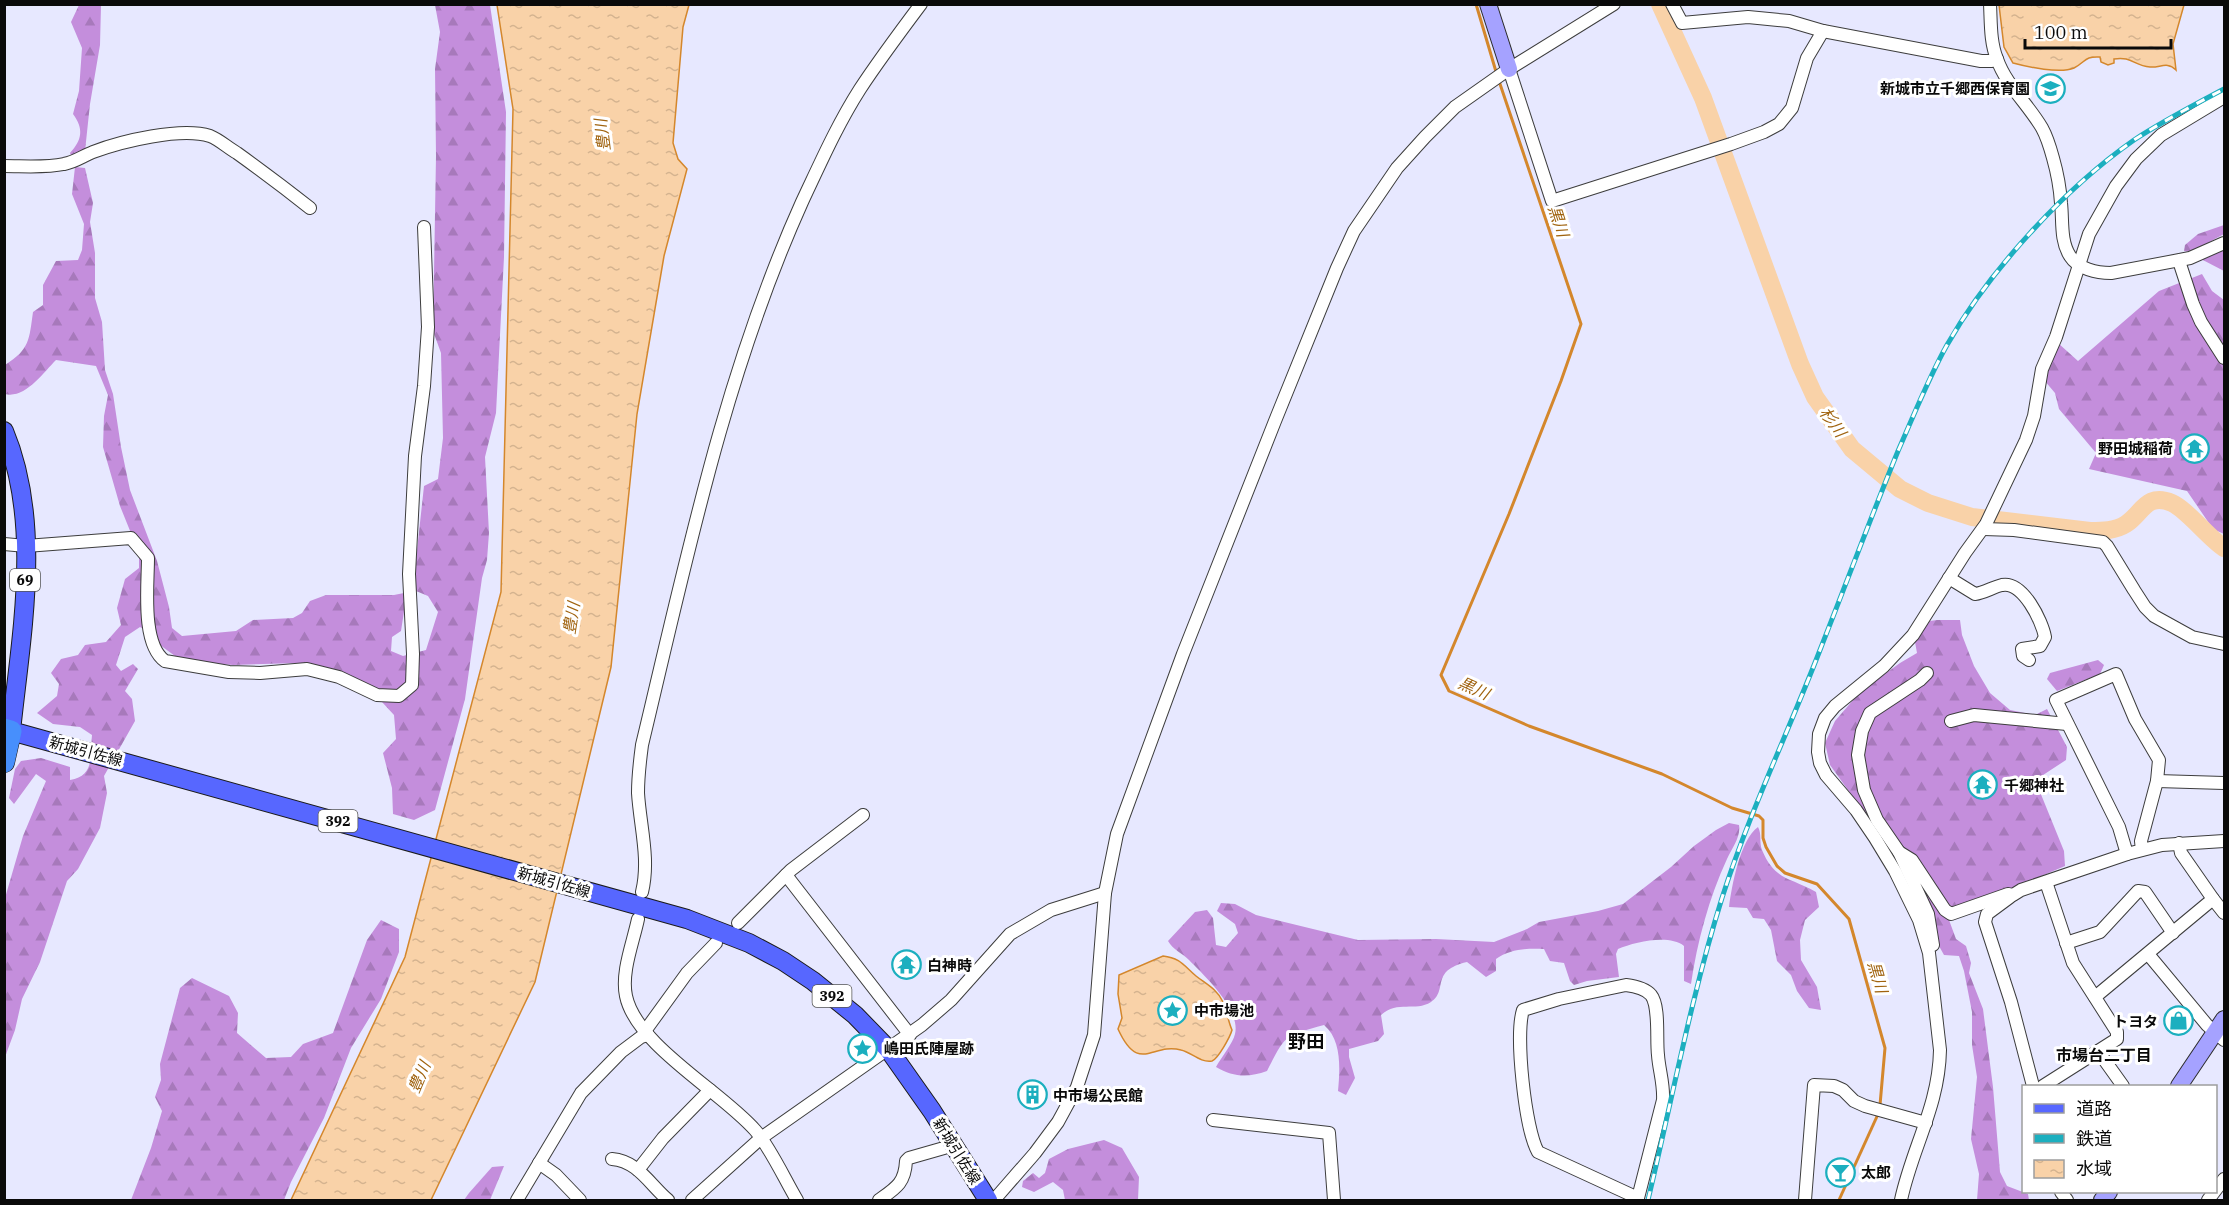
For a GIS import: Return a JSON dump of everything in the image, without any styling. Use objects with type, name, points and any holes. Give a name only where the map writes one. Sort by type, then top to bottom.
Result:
[{"type":"highway","points":[[4,762],[8,730]]},
{"type":"main road","name":"69","points":[[4,431],[17,473],[23,506],[26,546],[24,629],[8,730]]},
{"type":"main road","name":"新城引佐線","points":[[8,730],[597,894],[687,920],[748,943],[783,961],[813,981],[855,1016],[889,1050],[988,1200]]},
{"type":"street","points":[[642,892],[645,860],[638,791],[642,745],[730,395],[781,249],[827,148],[860,90],[921,4]]},
{"type":"street","points":[[1488,4],[1507,70],[1552,201],[1727,145],[1764,132],[1779,124],[1788,115],[1807,58],[1823,31]]},
{"type":"street","points":[[994,1200],[1035,1153],[1058,1122],[1077,1087],[1094,1035],[1105,893],[1117,834],[1275,421],[1346,250],[1374,200],[1397,168],[1455,107],[1507,70],[1614,4]]},
{"type":"street","points":[[1672,4],[1682,23],[1748,17],[1790,21],[1823,31],[1981,61],[1996,59]]},
{"type":"street","points":[[1990,4],[1992,42],[1996,59],[2048,140],[2061,202],[2064,242],[2070,257],[2078,264],[2098,273],[2111,273],[2179,261],[2224,243]]},
{"type":"street","points":[[1901,1200],[1908,1169],[1935,1093],[1941,1050],[1929,953],[1912,903],[1895,871],[1856,810],[1820,763],[1819,734],[1825,718],[1835,706],[1884,666],[1905,645],[1965,553],[1985,527],[2026,440],[2034,416],[2042,369],[2056,337],[2089,234],[2116,186],[2136,159],[2161,135],[2224,97]]},
{"type":"street","points":[[4,166],[64,164],[126,142],[191,132],[220,142],[264,172],[310,208]]},
{"type":"street","points":[[4,544],[26,546],[131,538],[148,558],[147,606],[157,654],[165,661],[229,672],[260,673],[307,669],[339,677],[377,695],[399,696],[412,685],[413,654],[409,574],[415,456],[424,386],[428,327],[424,227]]},
{"type":"street","points":[[2179,261],[2201,322],[2224,358]]},
{"type":"street","points":[[1985,527],[2103,542],[2145,607],[2154,616],[2192,637],[2224,644]]},
{"type":"street","points":[[1949,578],[1975,594],[2008,585],[2029,600],[2034,607],[2045,637],[2040,646],[2022,649],[2023,656],[2029,660]]},
{"type":"street","points":[[1927,673],[1870,713],[1862,731],[1858,754],[1864,790],[1877,820],[1899,852],[1928,914],[1934,947],[1929,953]]},
{"type":"street","points":[[2127,854],[2119,827],[2056,700],[2116,674],[2134,719],[2159,759],[2157,781],[2141,841],[2142,850]]},
{"type":"street","points":[[1951,721],[1974,715],[2067,724]]},
{"type":"street","points":[[2157,781],[2224,783]]},
{"type":"street","points":[[738,923],[786,875],[831,837],[863,814]]},
{"type":"street","points":[[2033,1085],[2011,1002],[1985,922],[1987,914],[2013,895],[2127,854],[2179,843],[2224,841]]},
{"type":"street","points":[[2179,843],[2181,853],[2224,913]]},
{"type":"street","points":[[1899,852],[1912,860],[1945,910],[1951,914],[2008,894],[2013,895]]},
{"type":"street","points":[[786,875],[910,1035]]},
{"type":"street","points":[[2045,1085],[2117,1039],[2117,1032],[2073,963],[2046,882]]},
{"type":"street","points":[[2066,943],[2100,932],[2138,891],[2145,892],[2173,933]]},
{"type":"street","points":[[692,1200],[761,1137],[910,1035],[951,1000],[1010,934],[1051,910],[1105,893]]},
{"type":"street","points":[[2095,997],[2213,899]]},
{"type":"street","points":[[638,919],[626,977],[628,1004],[646,1033],[660,1049],[743,1117],[761,1137],[797,1200]]},
{"type":"street","points":[[517,1200],[581,1093],[621,1052],[646,1033],[687,973],[716,943]]},
{"type":"street","points":[[2148,954],[2221,1030],[2180,1085]]},
{"type":"street","points":[[1626,985],[1640,988],[1651,996],[1655,1005],[1657,1052],[1664,1088],[1641,1200],[1539,1152],[1534,1145],[1528,1120],[1522,1067],[1520,1018],[1523,1010],[1559,999],[1626,985]]},
{"type":"street","points":[[2098,1051],[2122,1085]]},
{"type":"street","points":[[1805,1200],[1814,1085],[1834,1086],[1843,1090],[1854,1101],[1926,1123]]},
{"type":"street","points":[[638,1170],[663,1138],[710,1090]]},
{"type":"street","points":[[1213,1120],[1329,1133],[1334,1200]]},
{"type":"street","points":[[879,1200],[896,1188],[902,1180],[906,1161],[909,1158],[944,1148],[952,1143]]},
{"type":"street","points":[[612,1159],[618,1159],[645,1174],[668,1200]]},
{"type":"street","points":[[539,1163],[556,1175],[580,1200]]},
{"type":"street","points":[[2216,1198],[2224,1179]]},
{"type":"green space","points":[[79,5],[101,5],[100,45],[85,151],[72,158],[70,153],[77,144],[80,134],[79,125],[73,114],[79,91],[82,48],[71,22]]},
{"type":"green space","points":[[435,5],[490,5],[506,112],[504,257],[496,413],[485,457],[489,533],[487,560],[482,578],[465,699],[435,810],[414,820],[393,814],[392,788],[383,753],[396,739],[394,715],[370,689],[338,672],[299,663],[233,665],[200,662],[175,656],[160,645],[156,636],[140,627],[125,637],[116,665],[121,671],[133,664],[138,669],[125,691],[132,699],[135,721],[104,776],[107,793],[100,828],[78,869],[67,881],[40,962],[22,999],[15,1030],[5,1057],[5,898],[23,836],[46,781],[36,774],[14,804],[9,798],[15,769],[21,761],[41,758],[70,767],[70,780],[78,778],[87,770],[91,757],[92,735],[80,727],[53,724],[37,713],[57,696],[59,684],[51,673],[61,659],[78,655],[85,645],[106,642],[121,625],[117,608],[125,579],[139,568],[139,553],[120,506],[103,447],[104,416],[108,395],[96,366],[56,360],[20,393],[5,394],[5,365],[24,349],[27,343],[33,312],[43,305],[43,285],[56,261],[78,260],[82,250],[84,224],[72,194],[75,167],[85,168],[93,203],[90,222],[95,253],[95,298],[102,322],[105,370],[113,394],[130,490],[157,561],[172,628],[182,636],[236,631],[253,620],[293,618],[302,613],[310,601],[326,595],[404,593],[405,605],[401,631],[392,637],[391,651],[403,656],[426,650],[438,612],[428,596],[416,591],[414,578],[424,486],[438,479],[443,438],[441,353],[433,331],[435,69],[440,32]]},
{"type":"green space","points":[[2224,225],[2224,234],[2191,252],[2184,251],[2185,245],[2198,234]]},
{"type":"green space","points":[[2224,247],[2224,271],[2199,258]]},
{"type":"green space","points":[[2202,274],[2212,291],[2224,300],[2224,534],[2213,529],[2187,491],[2089,469],[2096,453],[2059,409],[2055,393],[2044,380],[2058,343],[2078,361],[2159,291]]},
{"type":"green space","points":[[1960,620],[1962,635],[1974,666],[1990,693],[2010,710],[2035,715],[2047,709],[2067,747],[2066,760],[2040,777],[2038,787],[2064,851],[2065,866],[2008,890],[1991,893],[1953,909],[1949,920],[1956,939],[1966,946],[1971,963],[1969,973],[1983,1009],[1993,1087],[2000,1172],[2007,1186],[2028,1194],[2029,1200],[1977,1200],[1979,1174],[1971,1139],[1977,1077],[1972,1045],[1972,1012],[1964,971],[1959,956],[1944,955],[1939,946],[1935,928],[1858,804],[1830,765],[1825,743],[1835,721],[1860,692],[1917,653],[1915,642],[1930,621]]},
{"type":"green space","points":[[2098,660],[2104,665],[2100,674],[2057,691],[2047,679],[2050,673]]},
{"type":"green space","points":[[1729,823],[1739,825],[1739,834],[1709,905],[1700,936],[1691,984],[1684,981],[1684,946],[1670,940],[1642,942],[1618,949],[1616,954],[1619,977],[1574,985],[1570,981],[1564,963],[1550,961],[1544,949],[1507,953],[1496,959],[1496,971],[1486,977],[1467,962],[1448,970],[1444,975],[1439,992],[1431,1002],[1387,1011],[1381,1015],[1384,1034],[1378,1041],[1349,1049],[1355,1078],[1346,1095],[1338,1091],[1337,1047],[1330,1031],[1324,1025],[1288,1038],[1278,1050],[1267,1071],[1253,1075],[1241,1075],[1228,1073],[1216,1067],[1234,1038],[1235,1025],[1232,1014],[1212,984],[1168,941],[1195,912],[1207,910],[1213,918],[1216,945],[1226,947],[1238,933],[1235,924],[1217,911],[1221,903],[1235,904],[1256,915],[1358,940],[1436,939],[1494,942],[1539,922],[1623,904],[1694,846]]},
{"type":"green space","points":[[1758,827],[1762,850],[1772,868],[1784,877],[1816,892],[1819,907],[1805,920],[1800,940],[1801,960],[1817,987],[1821,1010],[1809,1008],[1797,991],[1791,975],[1777,961],[1771,930],[1764,919],[1753,918],[1747,908],[1729,907],[1742,852],[1746,842]]},
{"type":"green space","points":[[381,920],[399,929],[399,952],[381,999],[351,1048],[324,1118],[284,1200],[131,1200],[162,1111],[155,1097],[161,1080],[160,1064],[180,988],[192,978],[229,996],[238,1013],[237,1033],[266,1058],[291,1057],[303,1044],[333,1033],[367,940]]},
{"type":"green space","points":[[1104,1140],[1122,1148],[1139,1177],[1138,1200],[1065,1200],[1063,1190],[1053,1182],[1034,1192],[1022,1187],[1023,1181],[1033,1173],[1039,1178],[1045,1173],[1049,1159],[1068,1149]]},
{"type":"green space","points":[[504,1166],[490,1200],[464,1200],[492,1167]]},
{"type":"water","name":"豊川","points":[[497,5],[689,5],[683,27],[673,143],[678,159],[687,169],[664,256],[637,414],[611,667],[535,982],[431,1200],[291,1200],[405,957],[501,592],[513,109]]},
{"type":"water","points":[[1999,5],[2184,5],[2173,44],[2176,70],[2170,66],[2145,66],[2120,58],[2114,59],[2114,63],[2108,65],[2101,62],[2100,57],[2091,57],[2068,70],[2035,68],[2013,63],[2004,47]]},
{"type":"water","name":"中市場池","points":[[1163,956],[1182,963],[1221,997],[1232,1030],[1220,1052],[1212,1061],[1204,1060],[1185,1051],[1171,1049],[1140,1054],[1133,1051],[1118,1029],[1122,1018],[1118,994],[1119,975]]},
{"type":"waterway","name":"黒川","points":[[1476,4],[1497,75]]},
{"type":"waterway","name":"杉川","points":[[1660,4],[1703,98],[1800,364],[1815,397],[1852,449],[1900,489],[1928,503],[1972,517],[2104,531],[2122,526],[2132,520],[2150,502],[2163,500],[2178,506],[2224,548]]},
{"type":"waterway","name":"黒川","points":[[1499,81],[1581,324],[1509,514],[1441,675],[1449,691],[1529,726],[1662,774],[1732,808],[1759,816],[1763,820],[1763,838],[1766,847],[1777,866],[1785,873],[1817,884],[1849,919],[1885,1048],[1880,1105]]},
{"type":"waterway","name":"黒川","points":[[1839,1200],[1879,1112]]},
{"type":"railway","points":[[1648,1200],[1701,973],[1733,866],[1898,451],[1940,358],[1964,317],[2006,261],[2030,233],[2081,182],[2134,140],[2224,89]]},
{"type":"place","name":"新城市立千郷西保育園","points":[[2051,88]]},
{"type":"place","name":"野田城稲荷","points":[[2194,448]]},
{"type":"place","name":"千郷神社","points":[[1983,785]]},
{"type":"place","name":"白神時","points":[[906,965]]},
{"type":"place","name":"中市場池","points":[[1173,1010]]},
{"type":"place","name":"トヨタ","points":[[2179,1021]]},
{"type":"place","name":"嶋田氏陣屋跡","points":[[863,1048]]},
{"type":"place","name":"中市場公民館","points":[[1032,1095]]},
{"type":"place","name":"太郎","points":[[1840,1172]]},
{"type":"district","name":"野田","points":[[1306,1041]]},
{"type":"district","name":"市場台二丁目","points":[[2104,1055]]}]
